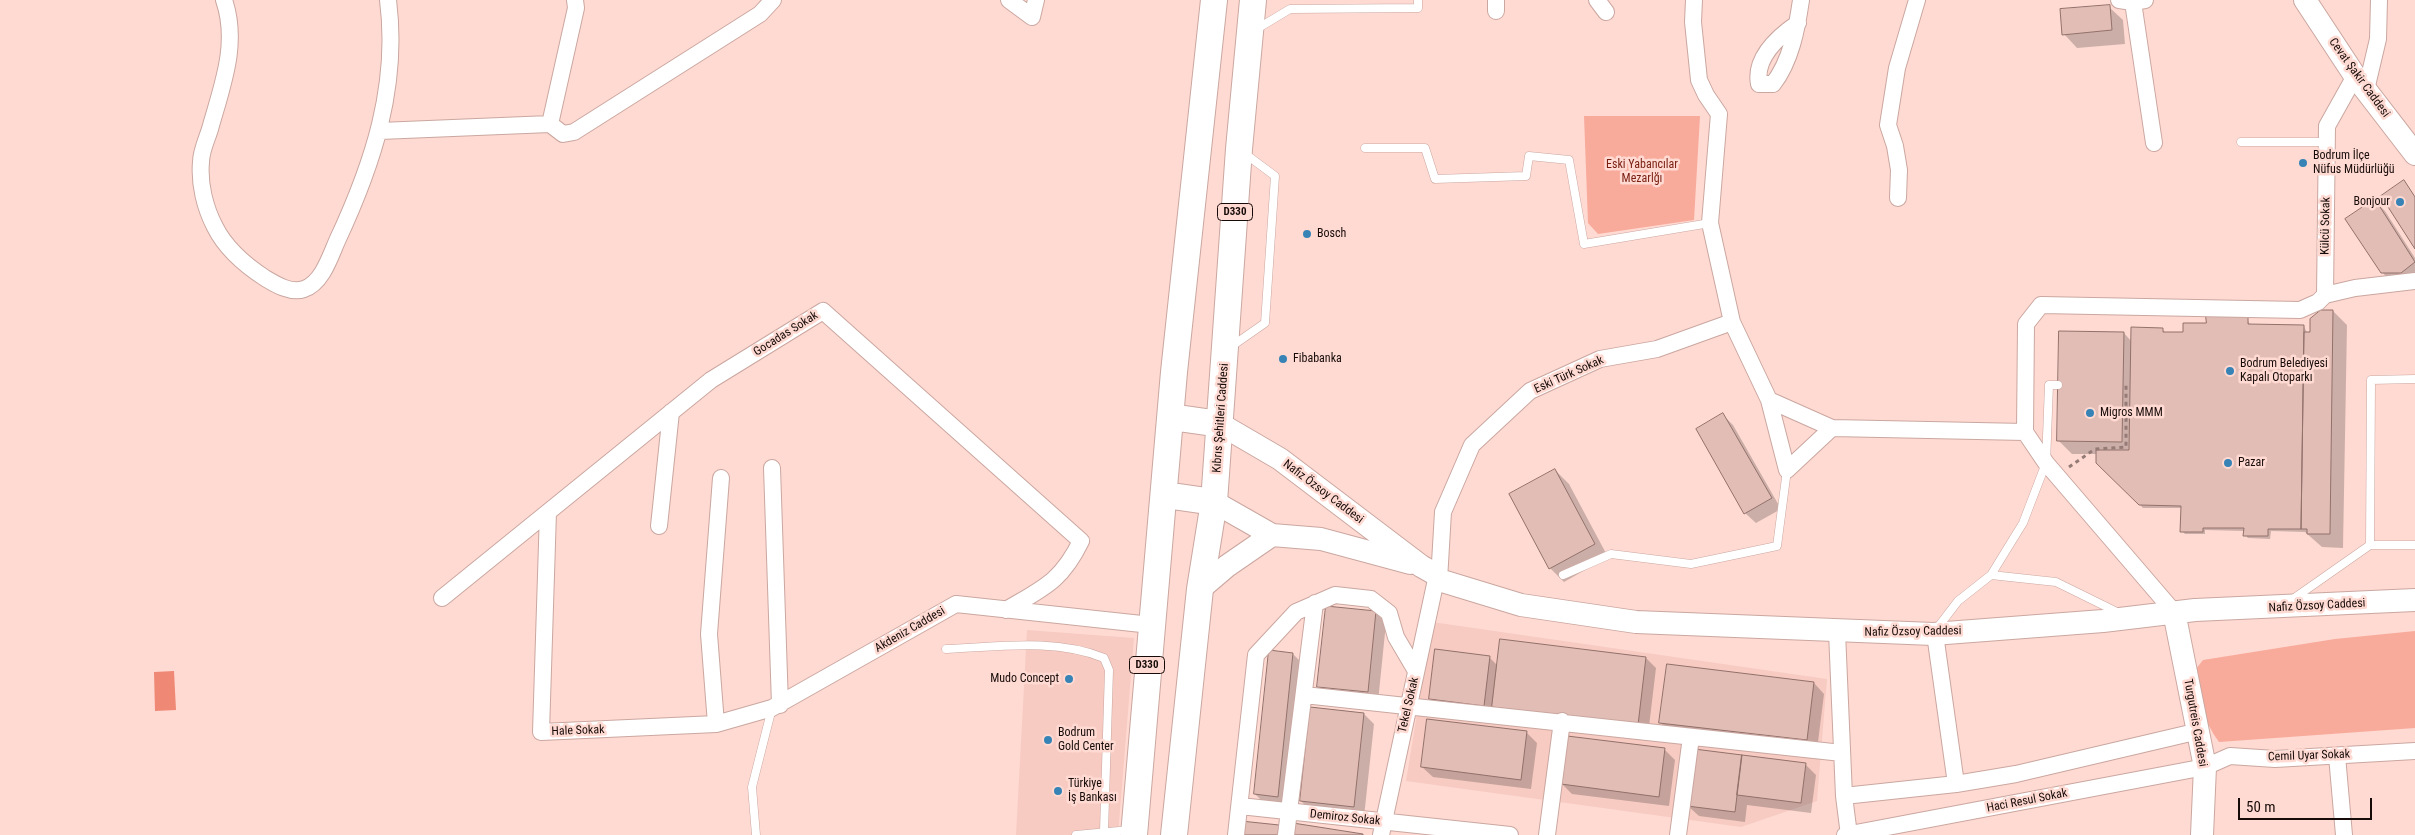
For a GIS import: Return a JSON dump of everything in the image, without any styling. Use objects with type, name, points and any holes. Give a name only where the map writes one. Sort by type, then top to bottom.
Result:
[{"type":"highway","name":"D330","points":[[1134,832],[1171,417],[1214,0]]},
{"type":"highway","name":"Kıbrıs Şehitleri Caddesi","points":[[1174,835],[1200,589],[1214,502],[1239,149],[1253,0]]},
{"type":"highway","points":[[1171,417],[1220,424]]},
{"type":"highway","points":[[1165,495],[1214,502]]},
{"type":"main road","name":"Cevat Şakir Caddesi","points":[[2305,0],[2361,83],[2415,154]]},
{"type":"main road","name":"Nafiz Özsoy Caddesi","points":[[1220,424],[1280,459],[1432,574]]},
{"type":"main road","name":"Nafiz Özsoy Caddesi","points":[[1214,502],[1272,535],[1321,538],[1521,604],[1636,622],[1837,632],[1934,634],[2174,612],[2415,600]]},
{"type":"main road","points":[[1200,589],[1227,566],[1272,535]]},
{"type":"main road","name":"Turgutreis Caddesi","points":[[2174,612],[2205,767],[2202,835]]},
{"type":"street","points":[[224,0],[231,30],[228,68],[200,160],[201,184],[215,227],[227,245],[248,268],[274,284],[293,290],[303,290],[315,282],[325,266],[358,194],[380,131],[391,60],[388,0]]},
{"type":"street","points":[[550,124],[576,8],[575,0]]},
{"type":"street","points":[[380,131],[550,124],[563,134],[574,132],[759,7],[773,0]]},
{"type":"street","points":[[1009,0],[1032,17],[1036,0]]},
{"type":"street","points":[[1694,0],[1693,22],[1699,80],[1706,95],[1719,114],[1710,223],[1732,322],[1769,400],[1787,470],[1832,428]]},
{"type":"street","points":[[1798,23],[1801,0]]},
{"type":"street","points":[[1898,198],[1899,170],[1895,146],[1888,125],[1897,68],[1917,0]]},
{"type":"street","points":[[2326,134],[2361,83],[2378,38],[2379,0]]},
{"type":"street","points":[[2132,1],[2154,143]]},
{"type":"street","name":"Külcü Sokak","points":[[2325,295],[2326,134]]},
{"type":"street","points":[[2174,612],[2056,476],[2025,432],[2026,324],[2041,305],[2300,310],[2318,302],[2325,295],[2355,288],[2415,281]]},
{"type":"street","name":"Gocadas Sokak","points":[[442,598],[711,380],[823,311],[1081,541],[1070,563],[1049,585],[1006,610]]},
{"type":"street","name":"Eski Türk Sokak","points":[[1432,574],[1443,512],[1472,445],[1530,391],[1600,359],[1657,349],[1732,322]]},
{"type":"street","points":[[1769,400],[1832,428],[2025,432]]},
{"type":"street","points":[[659,526],[671,412]]},
{"type":"street","points":[[772,468],[776,706]]},
{"type":"street","points":[[716,724],[709,634],[721,478]]},
{"type":"street","name":"Hale Sokak","points":[[548,512],[541,732],[716,724],[776,706]]},
{"type":"street","name":"Tekel Sokak","points":[[1382,829],[1416,671],[1432,574]]},
{"type":"street","points":[[1236,835],[1256,655],[1296,612],[1335,595],[1371,599],[1389,613],[1396,637],[1416,671]]},
{"type":"street","points":[[1286,835],[1316,603]]},
{"type":"street","name":"Akdeniz Caddesi","points":[[776,706],[956,604],[1151,625]]},
{"type":"street","points":[[1837,632],[1847,835]]},
{"type":"street","points":[[1934,634],[1956,784]]},
{"type":"street","points":[[1304,695],[1409,704],[1842,754]]},
{"type":"street","points":[[1547,835],[1562,721]]},
{"type":"street","points":[[1844,796],[1956,784],[2016,774],[2199,731]]},
{"type":"street","points":[[1678,835],[1691,737]]},
{"type":"street","name":"Cemil Uyar Sokak","points":[[2205,767],[2230,756],[2275,759],[2415,751]]},
{"type":"street","points":[[2337,756],[2344,835]]},
{"type":"street","name":"Haci Resul Sokak","points":[[1847,835],[2205,767]]},
{"type":"street","name":"Demiroz Sokak","points":[[1240,806],[1290,812],[1382,829],[1510,835]]},
{"type":"lane","points":[[1249,34],[1290,9],[1418,8],[1418,0]]},
{"type":"lane","points":[[2241,142],[2326,134]]},
{"type":"lane","points":[[1365,148],[1425,148],[1436,179],[1526,176],[1529,156],[1569,160],[1584,244],[1710,223]]},
{"type":"lane","points":[[1226,350],[1265,323],[1275,176],[1239,149]]},
{"type":"lane","points":[[2370,545],[2371,380],[2415,379]]},
{"type":"lane","points":[[1934,634],[1943,618],[1958,600],[1991,575],[2023,523],[2046,463],[2049,385],[2058,385]]},
{"type":"lane","points":[[1563,575],[1611,554],[1690,564],[1777,546],[1787,470]]},
{"type":"lane","points":[[2280,608],[2370,545],[2415,545]]},
{"type":"lane","points":[[1991,575],[2056,582],[2129,617]]},
{"type":"lane","points":[[946,649],[1055,646],[1092,653],[1104,658],[1109,670],[1104,831]]},
{"type":"lane","points":[[756,835],[752,787],[776,706]]},
{"type":"lane","points":[[1076,835],[1104,831],[1134,832]]},
{"type":"path","points":[[2056,476],[2095,448],[2126,447],[2126,385]]},
{"type":"shaded area","points":[[1432,622],[1827,679],[1817,801],[1741,827],[1406,781]]},
{"type":"shaded area","points":[[1027,630],[1134,638],[1118,835],[1016,835]]},
{"type":"shaded area","points":[[174,671],[176,710],[155,711],[154,672]]},
{"type":"green space","name":"Eski Yabancılar Mezarlğı","points":[[1584,116],[1700,116],[1694,220],[1598,234],[1588,223]]},
{"type":"green space","points":[[2415,631],[2415,728],[2219,742],[2213,734],[2205,716],[2197,689],[2196,669],[2203,660],[2335,639]]},
{"type":"building","points":[[2110,5],[2112,30],[2062,35],[2060,9]]},
{"type":"building","points":[[2404,180],[2415,197],[2415,249],[2381,196]]},
{"type":"building","points":[[2375,199],[2415,262],[2401,273],[2381,273],[2345,219]]},
{"type":"building","points":[[2321,310],[2333,310],[2330,534],[2307,534],[2307,529],[2301,529],[2304,332],[2310,332],[2310,319]]},
{"type":"building","points":[[2206,316],[2248,316],[2248,324],[2304,325],[2301,529],[2268,529],[2268,536],[2243,536],[2244,528],[2203,528],[2203,532],[2180,532],[2181,506],[2139,505],[2096,463],[2096,450],[2129,450],[2131,327],[2163,328],[2163,332],[2183,332],[2183,323],[2206,323]]},
{"type":"building","name":"Migros MMM","points":[[2059,331],[2124,332],[2122,442],[2057,441]]},
{"type":"building","points":[[1723,413],[1772,498],[1744,514],[1696,429]]},
{"type":"building","points":[[1555,469],[1595,544],[1549,569],[1509,494]]},
{"type":"building","points":[[1326,606],[1376,611],[1368,692],[1317,687]]},
{"type":"building","points":[[1500,639],[1646,657],[1638,725],[1492,707]]},
{"type":"building","points":[[1435,649],[1490,656],[1484,706],[1429,699]]},
{"type":"building","points":[[1269,650],[1293,653],[1278,797],[1254,794]]},
{"type":"building","points":[[1667,664],[1814,682],[1807,740],[1659,723]]},
{"type":"building","points":[[1310,707],[1364,713],[1354,807],[1300,801]]},
{"type":"building","points":[[1427,719],[1527,731],[1521,780],[1421,767]]},
{"type":"building","points":[[1567,736],[1665,748],[1659,797],[1561,784]]},
{"type":"building","points":[[1694,749],[1742,755],[1735,812],[1687,806]]},
{"type":"building","points":[[1742,755],[1806,763],[1801,803],[1737,795]]},
{"type":"building","points":[[1241,821],[1279,825],[1278,835],[1239,835]]},
{"type":"building","points":[[1293,823],[1363,834],[1363,835],[1291,835]]},
{"type":"place","name":"Bodrum İlçe Nüfus Müdürlüğü","points":[[2303,163]]},
{"type":"place","name":"Bonjour","points":[[2400,202]]},
{"type":"place","name":"Bosch","points":[[1307,234]]},
{"type":"place","name":"Fibabanka","points":[[1283,359]]},
{"type":"place","name":"Bodrum Belediyesi Kapalı Otoparkı","points":[[2230,371]]},
{"type":"place","name":"Migros MMM","points":[[2090,413]]},
{"type":"place","name":"Pazar","points":[[2228,463]]},
{"type":"place","name":"Mudo Concept","points":[[1069,679]]},
{"type":"place","name":"Bodrum Gold Center","points":[[1048,740]]},
{"type":"place","name":"Türkiye İş Bankası","points":[[1058,791]]}]
